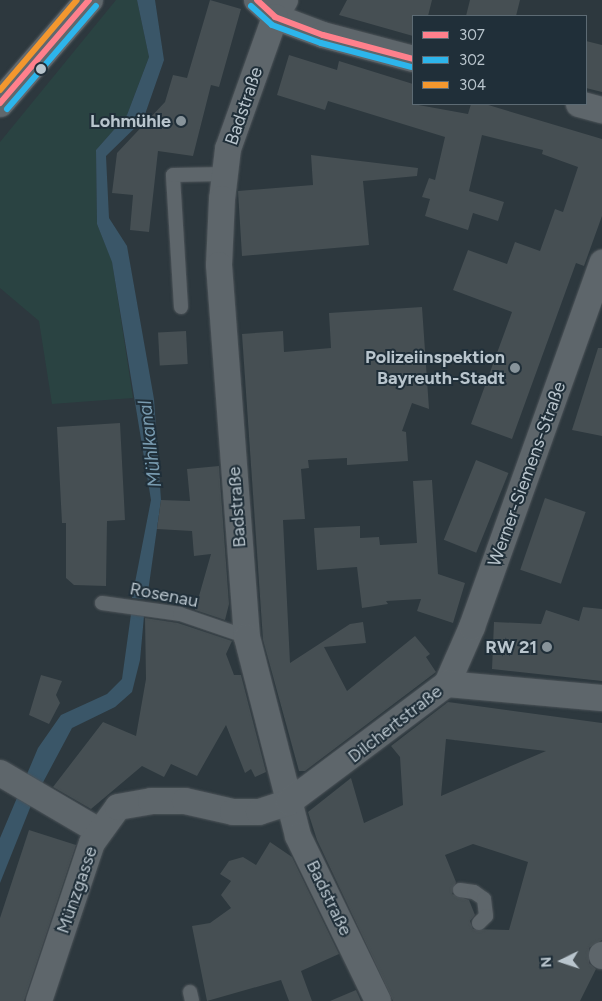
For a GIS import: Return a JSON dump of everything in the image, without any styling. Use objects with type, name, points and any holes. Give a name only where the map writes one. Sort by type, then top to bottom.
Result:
[{"type":"main road","points":[[0,103],[89,0]]},
{"type":"street","points":[[272,5],[323,35],[412,59]]},
{"type":"street","name":"Badstraße","points":[[272,5],[228,149],[219,265],[247,637],[298,836],[339,906],[367,977]]},
{"type":"street","points":[[583,105],[602,110]]},
{"type":"street","name":"Werner-Siemens-Straße","points":[[447,684],[472,627],[602,263]]},
{"type":"street","name":"Dilchertstraße","points":[[289,802],[447,684],[602,698]]},
{"type":"street","points":[[3,775],[49,800],[99,831]]},
{"type":"street","name":"Münzgasse","points":[[39,1001],[99,831],[118,807],[151,801],[185,800],[241,812],[259,812],[289,802]]},
{"type":"lane","points":[[181,307],[173,176],[225,174]]},
{"type":"lane","name":"Rosenau","points":[[102,603],[180,614],[247,637]]},
{"type":"lane","points":[[460,890],[474,892],[484,899],[486,916],[479,923]]},
{"type":"green space","points":[[116,0],[137,0],[149,57],[127,115],[96,150],[97,224],[112,261],[133,398],[52,404],[39,321],[0,288],[0,142]]},
{"type":"water","name":"Mühlkanal","points":[[137,0],[155,0],[164,60],[143,120],[106,156],[109,218],[127,246],[154,399],[161,500],[147,599],[132,598],[151,500],[112,262],[97,224],[96,150],[127,115],[149,57]]},
{"type":"water","points":[[131,614],[144,616],[140,660],[132,692],[115,707],[72,728],[32,803],[0,883],[0,838],[38,748],[61,715],[107,694],[122,679]]},
{"type":"building","points":[[210,0],[241,9],[219,87],[211,85],[193,156],[158,151],[149,232],[130,230],[133,195],[112,193],[117,153],[165,102],[173,75],[187,78]]},
{"type":"building","points":[[347,0],[432,0],[428,15],[412,15],[412,36],[339,15]]},
{"type":"building","points":[[470,0],[520,0],[516,15],[466,15]]},
{"type":"building","points":[[587,41],[602,45],[602,92],[587,88]]},
{"type":"building","points":[[289,55],[337,70],[339,61],[412,84],[412,105],[468,114],[471,105],[488,105],[602,139],[602,216],[584,266],[576,263],[512,439],[471,424],[512,312],[453,290],[468,250],[507,264],[515,242],[540,251],[555,209],[563,212],[578,167],[542,154],[543,150],[482,135],[469,191],[504,202],[498,221],[473,213],[468,230],[425,216],[430,199],[422,197],[429,178],[435,180],[445,137],[328,101],[325,110],[277,95]]},
{"type":"building","points":[[311,155],[418,168],[417,176],[363,181],[369,245],[242,256],[238,191],[313,185]]},
{"type":"building","points":[[422,307],[429,409],[412,403],[402,431],[406,432],[408,461],[347,465],[347,458],[308,460],[309,468],[301,469],[305,519],[283,520],[290,663],[350,624],[363,622],[366,643],[324,647],[347,691],[415,636],[430,654],[426,657],[436,672],[305,771],[299,771],[263,640],[242,334],[283,331],[284,352],[331,348],[329,313]]},
{"type":"building","points":[[186,331],[188,364],[160,365],[158,332]]},
{"type":"building","points":[[598,348],[602,348],[602,436],[572,430]]},
{"type":"building","points":[[120,423],[125,520],[107,521],[106,586],[74,585],[66,578],[66,523],[62,523],[57,427]]},
{"type":"building","points":[[476,460],[508,473],[476,553],[444,540]]},
{"type":"building","points":[[219,466],[229,604],[225,620],[195,610],[211,554],[194,556],[192,531],[157,529],[161,500],[190,501],[187,469]]},
{"type":"building","points":[[432,480],[438,574],[465,583],[453,623],[417,611],[421,599],[386,601],[388,604],[362,608],[357,567],[317,570],[314,528],[360,526],[360,538],[379,537],[380,545],[417,543],[413,481]]},
{"type":"building","points":[[545,498],[586,512],[561,584],[520,570]]},
{"type":"building","name":"RW 21","points":[[583,607],[602,609],[602,681],[492,669],[494,622],[541,624],[546,610],[579,621]]},
{"type":"building","points":[[145,618],[178,623],[232,641],[226,654],[234,675],[241,675],[266,772],[255,777],[251,769],[245,773],[226,725],[197,776],[171,764],[164,777],[142,766],[91,809],[53,787],[103,722],[136,736],[146,679]]},
{"type":"building","points":[[41,675],[62,681],[56,695],[60,703],[49,724],[29,715]]},
{"type":"building","points":[[448,702],[602,723],[602,940],[589,948],[589,963],[596,969],[580,1001],[393,1001],[317,840],[308,812],[351,778],[364,823],[403,805],[400,757],[391,746]],"holes":[[[446,739],[546,751],[441,796]],[[473,844],[528,862],[509,930],[473,929],[470,921],[475,915],[469,900],[452,894],[456,882],[445,855]]]},
{"type":"building","points":[[29,830],[76,845],[24,1001],[0,1001],[0,918]]},
{"type":"building","points":[[270,842],[292,857],[339,954],[301,971],[312,1001],[289,1001],[281,980],[207,1001],[192,926],[210,923],[231,908],[221,895],[231,881],[220,874],[229,861],[243,857],[256,865]]},
{"type":"building","points":[[356,990],[361,1001],[330,1001]]},
{"type":"transit line","name":"304","points":[[0,90],[77,0]]},
{"type":"transit line","name":"307","points":[[0,103],[89,0]]},
{"type":"transit line","name":"307","points":[[257,0],[275,17],[323,35],[412,59]]},
{"type":"transit line","name":"302","points":[[7,109],[96,6]]},
{"type":"transit line","name":"302","points":[[251,6],[272,25],[321,43],[411,67]]},
{"type":"place","name":"Lohmühle","points":[[181,121]]},
{"type":"place","name":"Polizeiinspektion Bayreuth-Stadt","points":[[515,368]]},
{"type":"place","name":"RW 21","points":[[547,647]]}]
